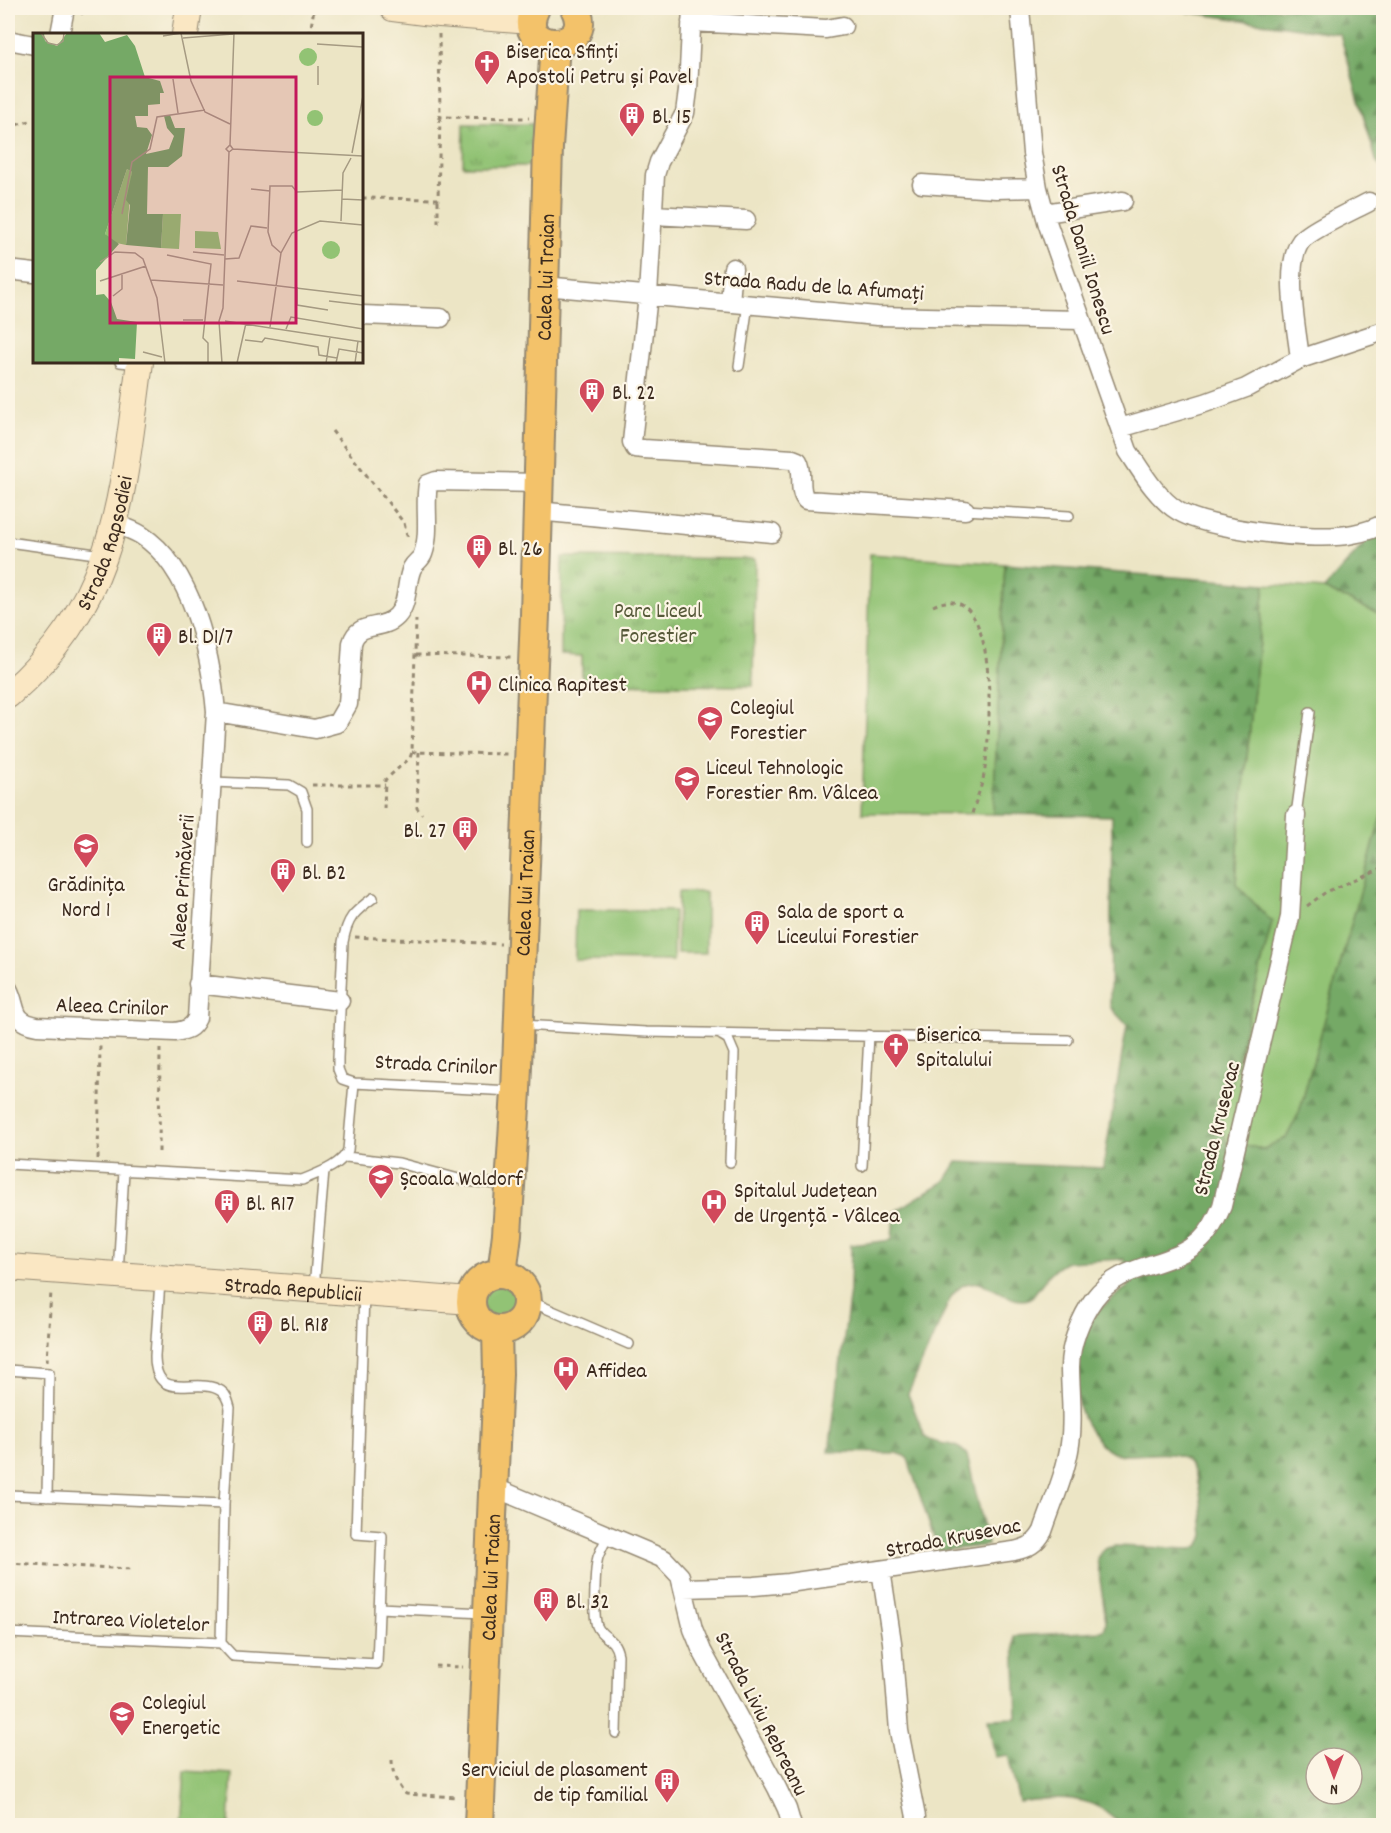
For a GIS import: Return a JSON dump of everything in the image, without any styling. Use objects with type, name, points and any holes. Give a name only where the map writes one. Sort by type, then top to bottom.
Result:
[{"type":"main road","points":[[185,33],[189,8]]},
{"type":"main road","points":[[393,8],[440,14],[533,14],[532,28],[541,40],[555,44],[562,43],[574,34],[579,21],[575,8]]},
{"type":"main road","name":"Calea lui Traian","points":[[502,1274],[507,1234],[519,1024],[533,658],[549,118],[555,44]]},
{"type":"main road","name":"Strada Rapsodiei","points":[[8,695],[30,676],[62,639],[94,584],[105,555],[115,524],[127,463],[134,363]]},
{"type":"main road","name":"Strada Republicii","points":[[8,1268],[471,1301]]},
{"type":"main road","points":[[494,1274],[502,1274],[515,1279],[525,1290],[527,1299],[527,1309],[520,1321],[503,1330],[491,1329],[482,1325],[473,1314],[472,1293],[477,1284],[494,1274]]},
{"type":"main road","name":"Calea lui Traian","points":[[479,1826],[498,1374],[497,1330]]},
{"type":"street","points":[[60,33],[65,8]]},
{"type":"street","name":"Strada Daniil Ionescu","points":[[1020,8],[1032,153],[1038,188],[1081,320],[1128,451],[1145,478],[1163,499],[1178,511],[1199,521],[1263,533],[1313,537],[1352,535],[1383,523]]},
{"type":"street","points":[[843,26],[826,29],[692,15],[685,112],[659,162],[655,175],[648,295],[632,442],[636,448],[793,459],[798,461],[802,468],[802,495],[806,500],[814,502],[965,510]]},
{"type":"street","points":[[8,40],[33,45]]},
{"type":"street","points":[[922,184],[996,189],[1038,188]]},
{"type":"street","points":[[1045,213],[1124,201]]},
{"type":"street","points":[[1300,359],[1292,275],[1295,253],[1301,241],[1311,233],[1369,202]]},
{"type":"street","points":[[652,215],[746,220]]},
{"type":"street","points":[[733,268],[739,303]]},
{"type":"street","points":[[8,270],[33,273]]},
{"type":"street","name":"Strada Radu de la Afumați","points":[[544,286],[877,315],[1081,320]]},
{"type":"street","points":[[363,315],[441,318]]},
{"type":"street","points":[[1120,428],[1205,403],[1246,388],[1300,359],[1383,331]]},
{"type":"street","points":[[216,712],[315,729],[338,723],[348,704],[354,635],[360,629],[378,626],[396,617],[405,602],[412,567],[423,557],[428,484],[436,481],[538,483]]},
{"type":"street","points":[[537,511],[772,533]]},
{"type":"street","name":"Aleea Primăverii","points":[[115,524],[141,535],[164,555],[185,587],[203,638],[213,678],[216,712],[198,984]]},
{"type":"street","name":"Strada Krusevac","points":[[916,1817],[899,1731],[892,1642],[881,1570],[1024,1549],[1033,1545],[1043,1532],[1070,1445],[1072,1349],[1094,1299],[1106,1285],[1131,1270],[1166,1260],[1187,1250],[1201,1240],[1215,1223],[1222,1206],[1290,917],[1296,815]]},
{"type":"street","points":[[198,984],[340,1001]]},
{"type":"street","name":"Aleea Crinilor","points":[[8,989],[15,1014],[23,1022],[37,1026],[160,1031],[186,1030],[193,1026],[197,1018],[198,984]]},
{"type":"street","name":"Strada Liviu Rebreanu","points":[[493,1487],[664,1559],[680,1576],[693,1629],[702,1651],[777,1788],[792,1826]]},
{"type":"street","points":[[684,1588],[777,1584],[881,1570]]},
{"type":"lane","points":[[739,303],[739,366]]},
{"type":"lane","points":[[965,510],[1069,516]]},
{"type":"lane","points":[[8,542],[105,555]]},
{"type":"lane","points":[[1296,815],[1310,712]]},
{"type":"lane","points":[[212,782],[288,785],[301,792],[307,809],[307,842]]},
{"type":"lane","name":"Strada Crinilor","points":[[373,898],[356,911],[346,925],[340,1001],[338,1070],[342,1078],[354,1083],[516,1091]]},
{"type":"lane","points":[[519,1024],[646,1032],[1068,1040]]},
{"type":"lane","points":[[718,1033],[728,1039],[734,1053],[730,1162]]},
{"type":"lane","points":[[862,1166],[868,1035]]},
{"type":"lane","name":"Strada Crinilor","points":[[346,1157],[354,1083]]},
{"type":"lane","points":[[8,1164],[302,1180],[324,1171],[346,1157],[399,1163],[466,1181],[510,1185]]},
{"type":"lane","points":[[117,1275],[124,1171]]},
{"type":"lane","points":[[314,1289],[324,1171]]},
{"type":"lane","name":"Intrarea Violetelor","points":[[8,1633],[221,1643],[224,1504],[230,1408],[227,1397],[221,1391],[212,1388],[173,1385],[163,1382],[158,1377],[155,1356],[161,1278]]},
{"type":"lane","points":[[221,1643],[233,1656],[377,1664],[382,1536],[356,1534],[364,1292]]},
{"type":"lane","points":[[527,1299],[629,1344]]},
{"type":"lane","points":[[8,1370],[49,1373],[47,1497]]},
{"type":"lane","points":[[8,1495],[224,1504]]},
{"type":"lane","points":[[608,1536],[598,1558],[595,1618],[601,1632],[616,1645],[618,1655],[616,1732]]},
{"type":"lane","points":[[379,1608],[488,1614]]},
{"type":"path","points":[[310,33],[314,8]]},
{"type":"path","points":[[438,224],[439,37]]},
{"type":"path","points":[[440,117],[549,118]]},
{"type":"path","points":[[8,127],[33,120]]},
{"type":"path","points":[[363,198],[438,199]]},
{"type":"path","points":[[332,431],[404,523],[412,567]]},
{"type":"path","points":[[933,606],[944,601],[964,606],[978,624],[985,643],[990,726],[985,772],[972,814]]},
{"type":"path","points":[[384,809],[385,780],[410,758],[412,752],[416,610]]},
{"type":"path","points":[[416,655],[533,658]]},
{"type":"path","points":[[412,752],[484,753]]},
{"type":"path","points":[[419,752],[417,807],[422,814]]},
{"type":"path","points":[[288,785],[385,784]]},
{"type":"path","points":[[1290,917],[1326,892],[1383,867]]},
{"type":"path","points":[[344,937],[489,943]]},
{"type":"path","points":[[98,1170],[100,1029]]},
{"type":"path","points":[[159,1152],[160,1031]]},
{"type":"path","points":[[49,1373],[46,1357],[52,1270]]},
{"type":"path","points":[[8,1563],[132,1569]]},
{"type":"path","points":[[435,1666],[486,1668]]},
{"type":"path","points":[[392,1760],[395,1777],[401,1790],[406,1794],[480,1797]]},
{"type":"green space","points":[[1187,8],[1383,8],[1383,169],[1377,163],[1340,34],[1187,12]]},
{"type":"green space","points":[[464,124],[533,124],[532,166],[463,166]]},
{"type":"green space","points":[[1383,522],[1383,616],[1324,589]]},
{"type":"green space","points":[[870,554],[1005,564],[993,814],[862,813]]},
{"type":"green space","name":"Parc Liceul Forestier","points":[[562,557],[755,559],[753,686],[582,684],[582,656],[561,655]]},
{"type":"green space","points":[[1005,564],[1265,584],[1239,833],[1236,884],[1272,922],[1221,1126],[1227,1143],[1264,1149],[1286,1138],[1299,1113],[1383,810],[1383,1825],[1121,1825],[1099,1807],[1074,1799],[1019,1802],[1008,1755],[995,1757],[988,1719],[1017,1718],[1014,1636],[1102,1631],[1106,1621],[1097,1559],[1102,1551],[1115,1546],[1191,1549],[1200,1544],[1204,1535],[1202,1506],[1196,1475],[1187,1461],[1171,1454],[1129,1455],[1111,1452],[1091,1431],[1078,1404],[1077,1349],[1085,1329],[1096,1313],[1128,1287],[1124,1259],[1067,1262],[1051,1273],[1031,1298],[1021,1300],[1011,1298],[981,1284],[971,1283],[961,1286],[951,1297],[908,1394],[925,1437],[957,1447],[967,1455],[988,1545],[938,1551],[908,1459],[903,1455],[829,1452],[850,1291],[851,1245],[892,1240],[894,1212],[945,1181],[957,1162],[1103,1168],[1127,1025],[1110,1007],[1112,816],[993,814]]},
{"type":"green space","points":[[1265,584],[1324,589],[1383,616],[1383,810],[1299,1113],[1286,1138],[1264,1149],[1227,1143],[1221,1127],[1272,922],[1236,885],[1239,833]]},
{"type":"green space","points":[[678,892],[706,892],[706,953],[677,953]]},
{"type":"green space","points":[[576,910],[674,911],[673,961],[575,960]]},
{"type":"green space","points":[[499,1285],[511,1290],[516,1302],[511,1314],[499,1319],[487,1314],[482,1302],[487,1290]]},
{"type":"green space","points":[[185,1771],[232,1774],[229,1825],[181,1825]]},
{"type":"place","name":"Biserica Sfinți Apostoli Petru și Pavel","points":[[487,86]]},
{"type":"place","name":"Bl. 15","points":[[632,138]]},
{"type":"place","name":"Bl. 22","points":[[592,414]]},
{"type":"place","name":"Bl. 26","points":[[479,570]]},
{"type":"place","name":"Bl. D1/7","points":[[159,658]]},
{"type":"place","name":"Clinica Rapitest","points":[[479,706]]},
{"type":"place","name":"Colegiul Forestier","points":[[710,742]]},
{"type":"place","name":"Liceul Tehnologic Forestier Rm. Vâlcea","points":[[687,802]]},
{"type":"place","name":"Bl. 27","points":[[465,852]]},
{"type":"place","name":"Grădinița Nord 1","points":[[86,869]]},
{"type":"place","name":"Bl. B2","points":[[283,894]]},
{"type":"place","name":"Sala de sport a Liceului Forestier","points":[[757,946]]},
{"type":"place","name":"Biserica Spitalului","points":[[896,1069]]},
{"type":"place","name":"Școala Waldorf","points":[[381,1200]]},
{"type":"place","name":"Bl. R17","points":[[227,1225]]},
{"type":"place","name":"Spitalul Județean de Urgență - Vâlcea","points":[[714,1225]]},
{"type":"place","name":"Bl. R18","points":[[260,1346]]},
{"type":"place","name":"Affidea","points":[[566,1392]]},
{"type":"place","name":"Bl. 32","points":[[546,1623]]},
{"type":"place","name":"Colegiul Energetic","points":[[122,1737]]},
{"type":"place","name":"Serviciul de plasament de tip familial","points":[[667,1804]]}]
